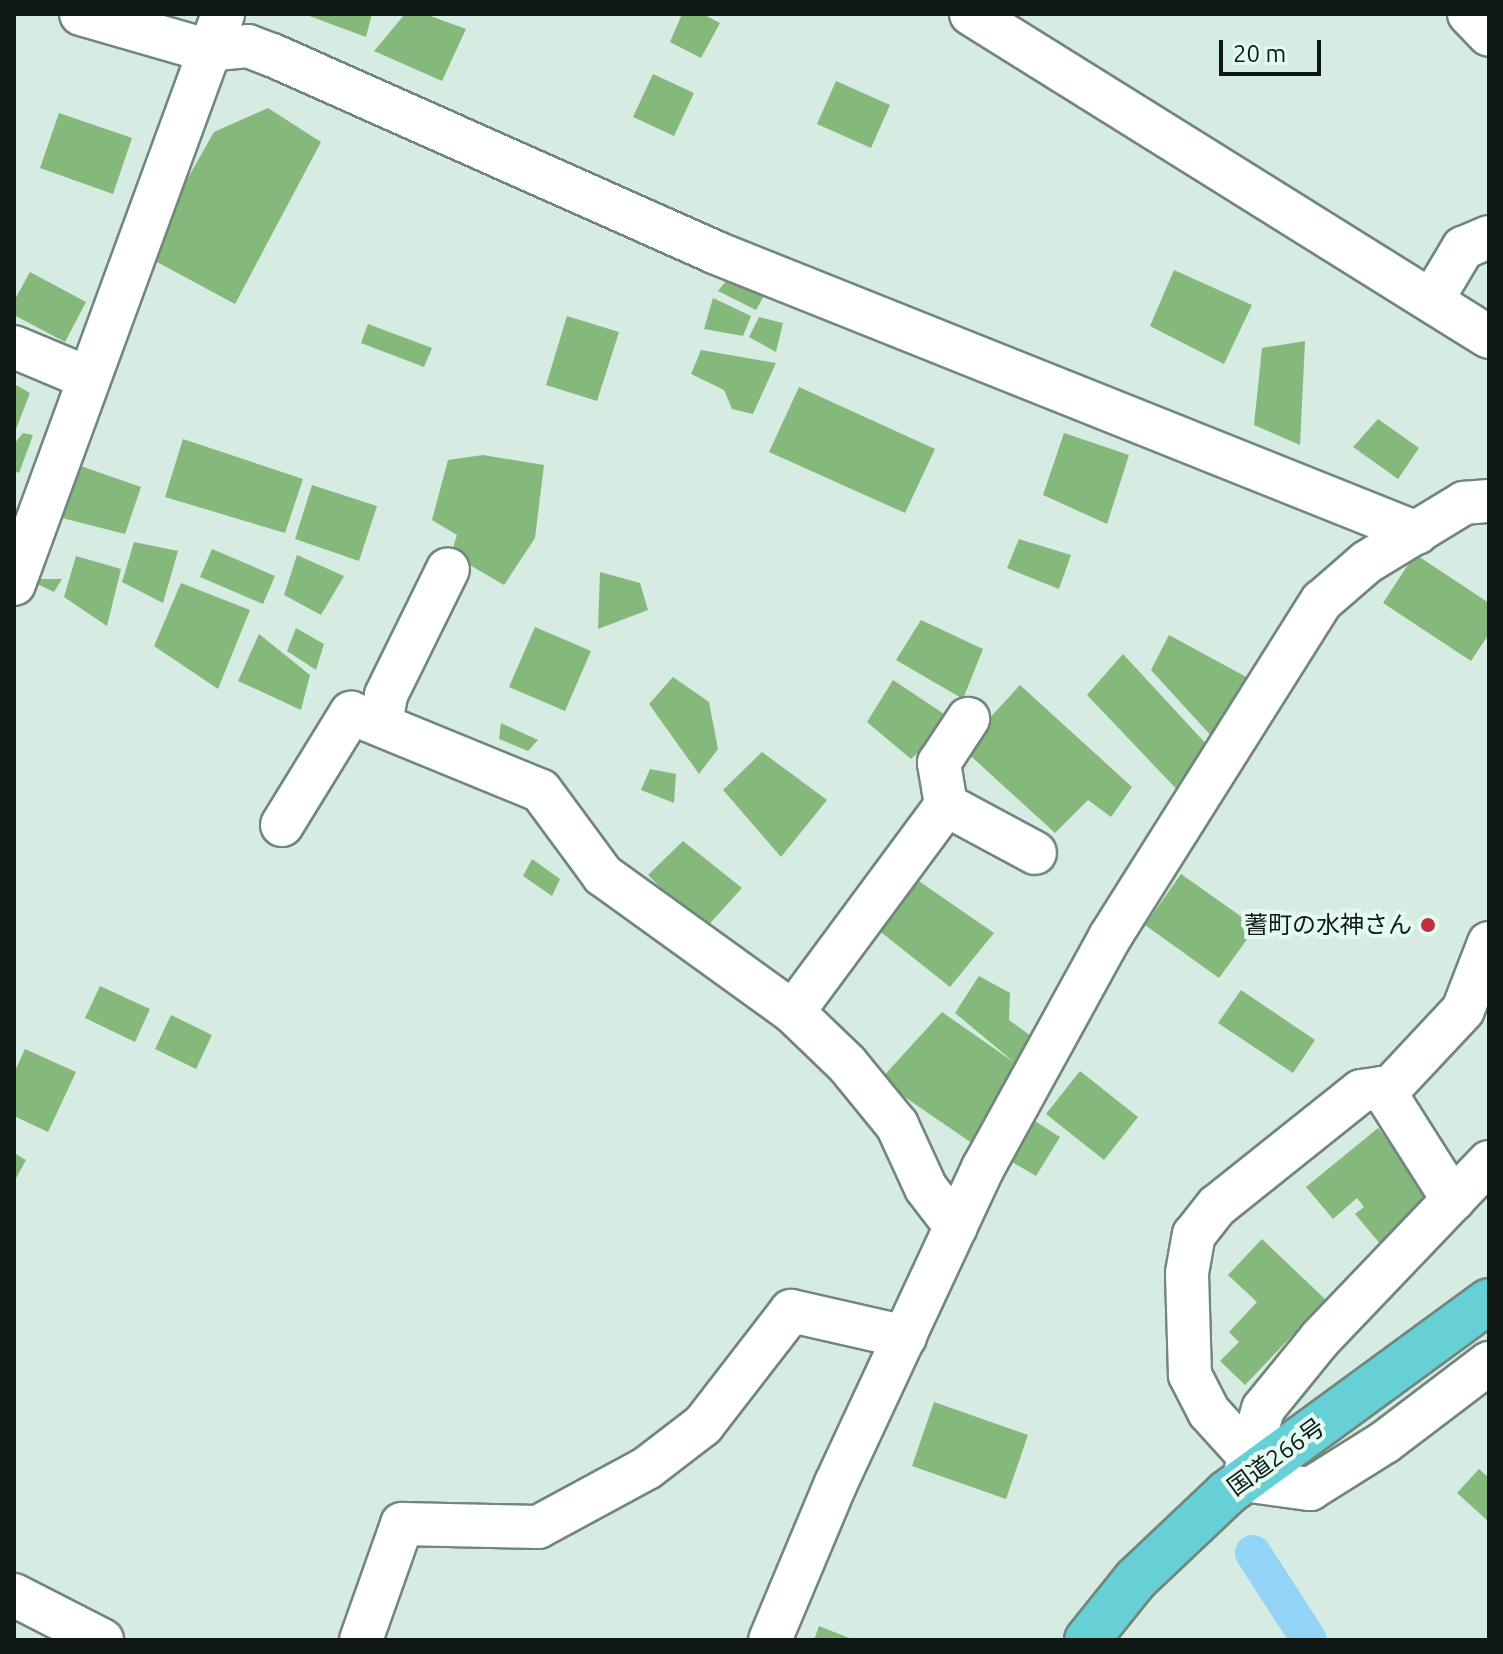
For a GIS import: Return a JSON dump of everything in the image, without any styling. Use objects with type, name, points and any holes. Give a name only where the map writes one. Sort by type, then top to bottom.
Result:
[{"type":"highway","name":"国道266号","points":[[1087,1640],[1135,1580],[1246,1468],[1489,1301]]},
{"type":"street","points":[[81,14],[215,32],[714,252],[1417,533]]},
{"type":"street","points":[[971,14],[1489,337]]},
{"type":"street","points":[[1469,14],[1489,35]]},
{"type":"street","points":[[14,584],[215,32]]},
{"type":"street","points":[[1432,300],[1463,248],[1489,237]]},
{"type":"street","points":[[1432,300],[1489,361]]},
{"type":"street","points":[[14,347],[88,378]]},
{"type":"street","points":[[770,1640],[836,1483],[956,1227],[1110,937],[1322,601],[1367,562],[1464,503],[1489,501]]},
{"type":"street","points":[[381,724],[386,695],[448,569]]},
{"type":"street","points":[[282,825],[351,713],[541,791],[603,875],[793,1012],[847,1064],[897,1125],[926,1188],[956,1227]]},
{"type":"street","points":[[793,1012],[946,805],[939,763],[968,719]]},
{"type":"street","points":[[946,805],[1035,853]]},
{"type":"street","points":[[1489,943],[1463,1010],[1391,1087],[1361,1091],[1217,1206],[1194,1235],[1187,1273],[1190,1375],[1209,1412],[1246,1468],[1310,1489],[1385,1442],[1489,1363]]},
{"type":"street","points":[[1382,1088],[1453,1200]]},
{"type":"street","points":[[1246,1468],[1263,1409],[1320,1339],[1489,1162]]},
{"type":"street","points":[[361,1640],[402,1524],[538,1527],[647,1468],[703,1425],[791,1311],[905,1337]]},
{"type":"street","points":[[14,1595],[102,1640]]},
{"type":"building","points":[[304,14],[372,14],[366,37]]},
{"type":"building","points":[[405,14],[425,14],[466,29],[442,81],[374,51]]},
{"type":"building","points":[[682,14],[703,14],[720,23],[701,58],[670,42]]},
{"type":"building","points":[[653,74],[694,93],[674,136],[633,117]]},
{"type":"building","points":[[836,81],[890,105],[871,148],[817,124]]},
{"type":"building","points":[[268,108],[321,142],[235,304],[144,255],[214,132]]},
{"type":"building","points":[[59,113],[132,138],[113,194],[40,168]]},
{"type":"building","points":[[1174,270],[1252,305],[1224,364],[1150,326]]},
{"type":"building","points":[[30,272],[86,302],[65,342],[14,315],[14,301]]},
{"type":"building","points":[[730,276],[768,289],[756,310],[718,291]]},
{"type":"building","points":[[713,298],[751,316],[743,336],[704,329]]},
{"type":"building","points":[[567,316],[619,332],[597,401],[546,385]]},
{"type":"building","points":[[759,317],[783,323],[776,352],[749,337]]},
{"type":"building","points":[[368,324],[432,348],[424,367],[361,343]]},
{"type":"building","points":[[1305,341],[1300,445],[1254,425],[1262,348]]},
{"type":"building","points":[[701,350],[776,363],[753,414],[732,409],[724,390],[691,374]]},
{"type":"building","points":[[14,384],[30,393],[14,434]]},
{"type":"building","points":[[799,387],[935,449],[905,513],[769,452]]},
{"type":"building","points":[[1378,419],[1419,448],[1398,479],[1353,447]]},
{"type":"building","points":[[23,433],[33,435],[19,473],[14,471],[14,444]]},
{"type":"building","points":[[1064,433],[1129,455],[1107,524],[1043,495]]},
{"type":"building","points":[[183,439],[303,479],[285,533],[165,497]]},
{"type":"building","points":[[483,455],[544,465],[535,538],[504,585],[451,554],[457,535],[432,520],[448,460]]},
{"type":"building","points":[[78,465],[141,487],[125,534],[62,518]]},
{"type":"building","points":[[312,485],[377,506],[359,561],[295,539]]},
{"type":"building","points":[[1019,539],[1071,555],[1059,589],[1007,568]]},
{"type":"building","points":[[134,542],[178,551],[163,603],[122,582]]},
{"type":"building","points":[[212,549],[275,576],[263,604],[200,577]]},
{"type":"building","points":[[1415,554],[1489,603],[1489,634],[1471,661],[1383,603]]},
{"type":"building","points":[[297,555],[344,576],[321,615],[284,595]]},
{"type":"building","points":[[76,556],[121,569],[107,626],[64,597]]},
{"type":"building","points":[[600,572],[640,583],[648,610],[598,629]]},
{"type":"building","points":[[27,579],[62,579],[54,592]]},
{"type":"building","points":[[181,583],[250,610],[218,689],[154,646]]},
{"type":"building","points":[[921,620],[983,649],[963,699],[896,660]]},
{"type":"building","points":[[535,627],[591,651],[565,711],[509,687]]},
{"type":"building","points":[[296,628],[324,644],[316,670],[287,651]]},
{"type":"building","points":[[259,634],[310,675],[301,710],[238,681]]},
{"type":"building","points":[[1169,635],[1261,685],[1224,750],[1151,670]]},
{"type":"building","points":[[1123,654],[1220,759],[1186,799],[1087,695]]},
{"type":"building","points":[[673,677],[709,702],[718,749],[699,774],[649,704]]},
{"type":"building","points":[[893,680],[953,720],[911,759],[867,722]]},
{"type":"building","points":[[1020,685],[1132,787],[1111,817],[1088,800],[1055,833],[962,748]]},
{"type":"building","points":[[501,723],[538,740],[528,751],[499,739]]},
{"type":"building","points":[[762,752],[827,800],[781,857],[723,790]]},
{"type":"building","points":[[650,769],[676,774],[674,803],[641,790]]},
{"type":"building","points":[[683,841],[742,888],[703,931],[648,875]]},
{"type":"building","points":[[532,859],[560,879],[552,896],[523,876]]},
{"type":"building","points":[[1181,874],[1256,927],[1219,978],[1145,925]]},
{"type":"building","points":[[910,875],[994,933],[950,987],[872,925]]},
{"type":"building","points":[[979,976],[1010,993],[1009,1020],[1035,1039],[979,1148],[880,1080],[942,1012],[1015,1063],[955,1013]]},
{"type":"building","points":[[100,986],[150,1009],[135,1042],[85,1018]]},
{"type":"building","points":[[1241,990],[1315,1040],[1293,1073],[1218,1023]]},
{"type":"building","points":[[171,1015],[212,1035],[196,1069],[155,1049]]},
{"type":"building","points":[[25,1049],[76,1072],[48,1132],[14,1116],[14,1073]]},
{"type":"building","points":[[1080,1071],[1138,1117],[1104,1160],[1046,1114]]},
{"type":"building","points":[[1027,1116],[1060,1137],[1036,1176],[1002,1156]]},
{"type":"building","points":[[1378,1128],[1438,1200],[1382,1246],[1355,1214],[1364,1207],[1357,1198],[1333,1219],[1306,1187]]},
{"type":"building","points":[[14,1153],[26,1160],[14,1182]]},
{"type":"building","points":[[1262,1239],[1326,1300],[1245,1385],[1220,1361],[1239,1342],[1229,1332],[1257,1302],[1228,1275]]},
{"type":"building","points":[[934,1402],[1028,1435],[1006,1499],[912,1466]]},
{"type":"building","points":[[1479,1469],[1489,1478],[1489,1522],[1457,1493]]},
{"type":"building","points":[[819,1626],[854,1640],[814,1640]]},
{"type":"waterway","points":[[1253,1553],[1309,1640]]},
{"type":"place","name":"蓍町の水神さん","points":[[1428,925]]}]
